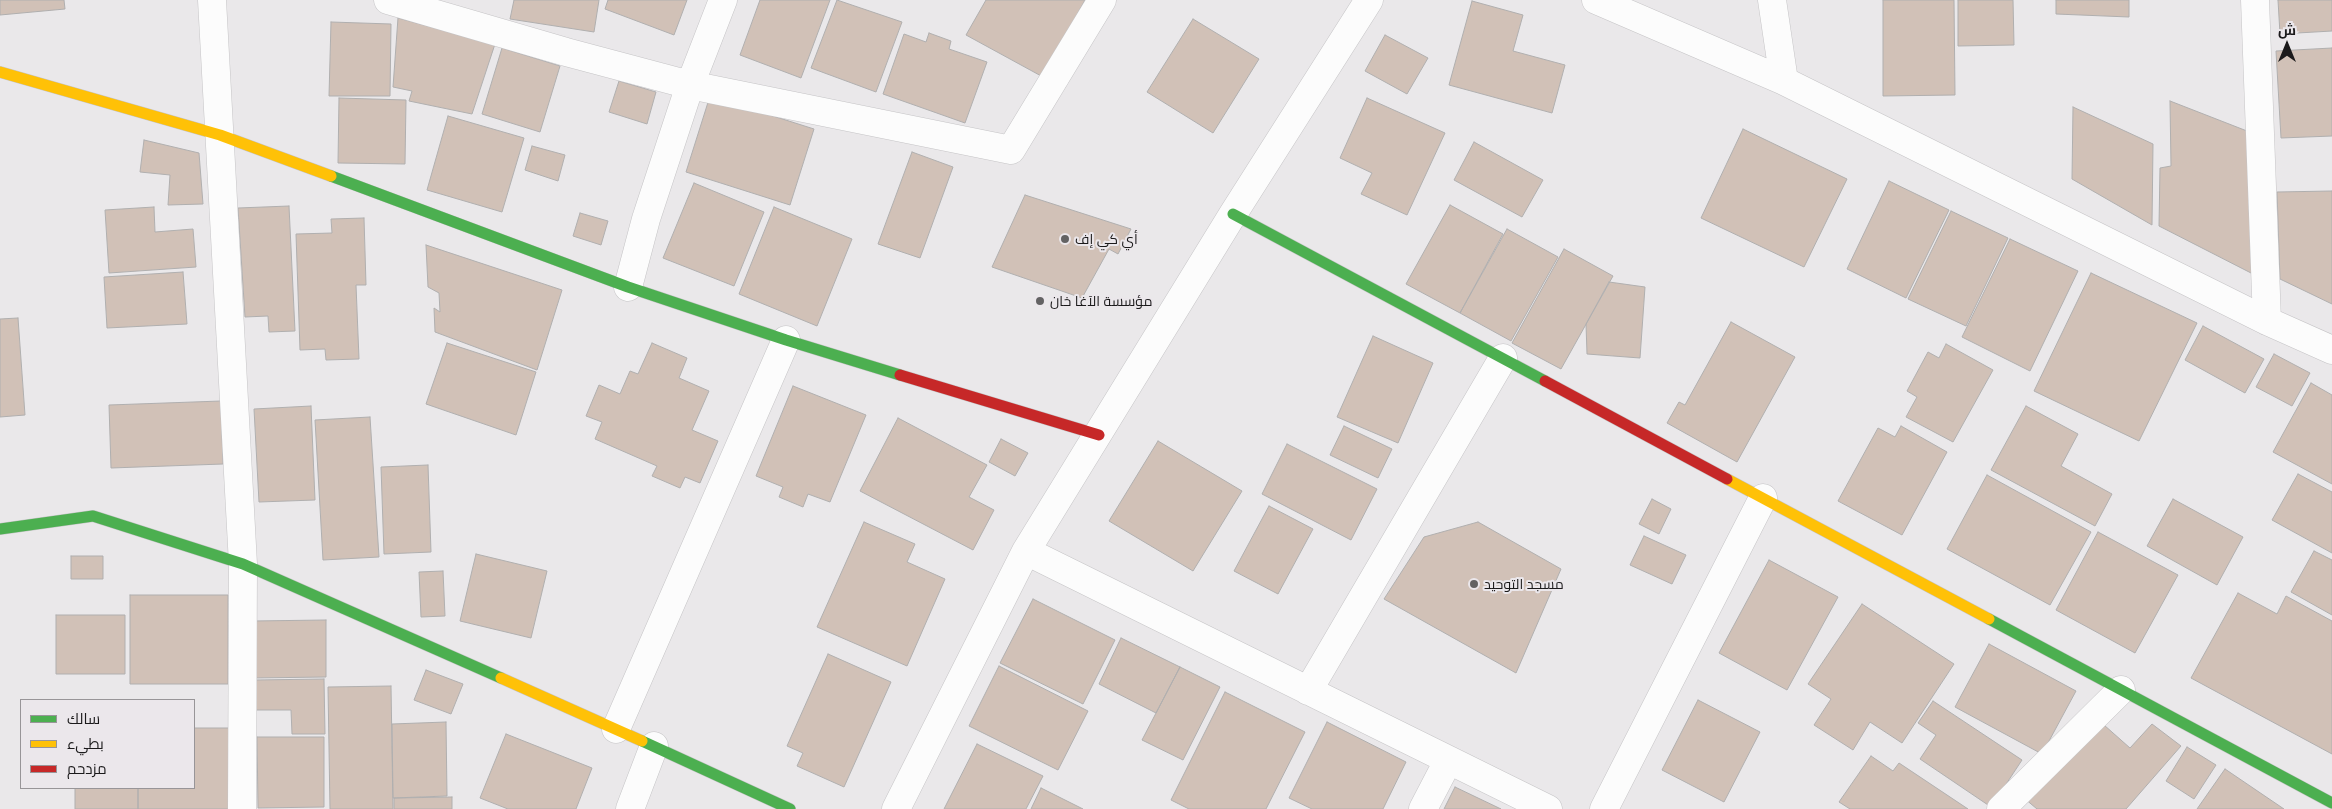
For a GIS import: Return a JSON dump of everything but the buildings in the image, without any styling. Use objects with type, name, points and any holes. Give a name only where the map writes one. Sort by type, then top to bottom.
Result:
[{"type":"street","points":[[212,0],[243,564],[242,809]]},
{"type":"street","points":[[388,0],[566,52],[690,85],[1011,150],[1102,0]]},
{"type":"street","points":[[628,287],[646,220],[690,85],[723,0]]},
{"type":"street","points":[[896,809],[1026,551],[1234,214],[1369,0]]},
{"type":"street","points":[[1596,0],[1784,81],[2268,321],[2332,350]]},
{"type":"street","points":[[1772,0],[1784,81]]},
{"type":"street","points":[[2255,0],[2268,321]]},
{"type":"street","points":[[0,72],[220,135],[628,287],[786,340],[1099,435]]},
{"type":"street","points":[[1234,214],[2332,803]]},
{"type":"street","points":[[616,729],[786,340]]},
{"type":"street","points":[[1308,691],[1503,358]]},
{"type":"street","points":[[1604,809],[1763,498]]},
{"type":"street","points":[[0,529],[93,516],[243,564],[654,746],[790,809]]},
{"type":"street","points":[[1026,551],[1548,809]]},
{"type":"street","points":[[2001,809],[2121,690]]},
{"type":"street","points":[[630,809],[654,746]]},
{"type":"street","points":[[1423,809],[1448,761]]},
{"type":"traffic: fast","points":[[331,176],[628,287],[786,340],[900,375]]},
{"type":"traffic: fast","points":[[1233,214],[1545,381]]},
{"type":"traffic: fast","points":[[0,529],[93,516],[243,564],[501,678]]},
{"type":"traffic: fast","points":[[1989,619],[2332,803]]},
{"type":"traffic: fast","points":[[642,741],[790,809]]},
{"type":"traffic: slow","points":[[0,72],[220,135],[331,176]]},
{"type":"traffic: slow","points":[[1727,479],[1989,619]]},
{"type":"traffic: slow","points":[[501,678],[642,741]]},
{"type":"traffic: jam","points":[[900,375],[1099,435]]},
{"type":"traffic: jam","points":[[1545,381],[1727,479]]},
{"type":"place","name":"أي كي إف","points":[[1065,239]]},
{"type":"place","name":"مؤسسة الآغا خان","points":[[1040,301]]},
{"type":"place","name":"مسجد التوحيد","points":[[1474,584]]}]
